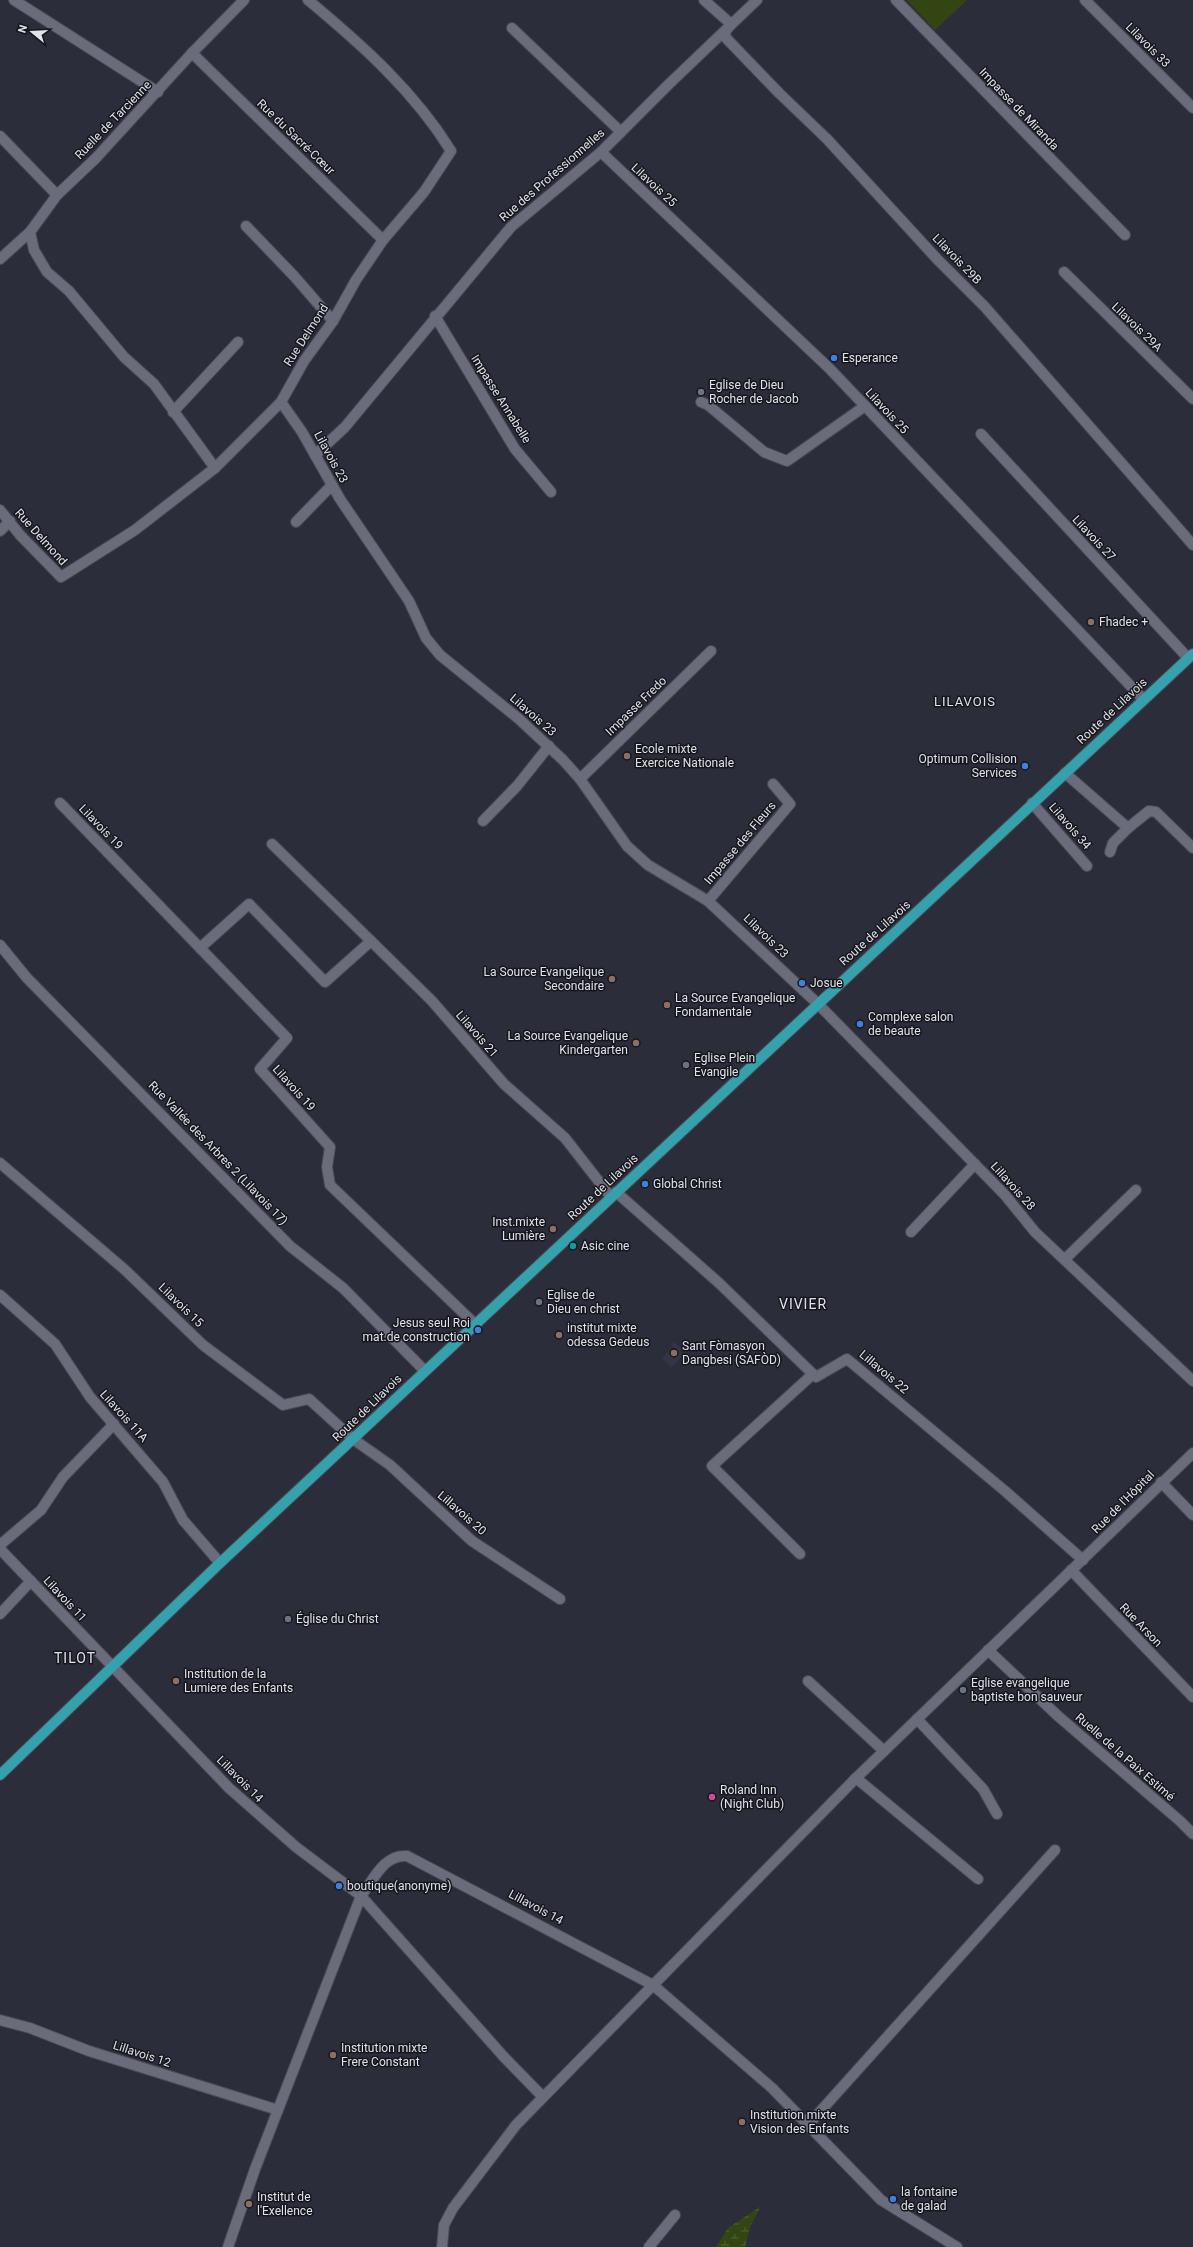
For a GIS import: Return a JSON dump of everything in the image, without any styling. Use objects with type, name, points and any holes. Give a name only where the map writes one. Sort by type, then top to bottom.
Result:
[{"type":"main road","name":"Route de Lilavois","points":[[0,1775],[110,1667],[220,1563],[950,882],[1143,699],[1192,655]]},
{"type":"street","points":[[14,0],[158,92]]},
{"type":"street","name":"Ruelle de Tarcienne","points":[[0,259],[30,232],[57,194],[96,158],[158,92],[192,53],[244,0]]},
{"type":"street","name":"Rue Delmond","points":[[0,510],[20,535],[61,578],[135,530],[215,468],[280,402],[304,361],[333,321],[356,280],[383,240],[424,192],[451,151],[436,127],[395,79],[346,32],[308,0]]},
{"type":"street","points":[[704,0],[731,24]]},
{"type":"street","name":"Rue des Professionnelles","points":[[315,454],[345,427],[435,316],[511,227],[601,152],[731,24],[758,0]]},
{"type":"street","name":"Impasse de Miranda","points":[[896,0],[1126,235]]},
{"type":"street","name":"Lilavois 33","points":[[1085,0],[1193,108]]},
{"type":"street","name":"Lilavois 29B","points":[[731,24],[725,32],[726,38],[779,93],[827,139],[937,259],[985,307],[1193,545]]},
{"type":"street","points":[[512,28],[621,132]]},
{"type":"street","name":"Rue du Sacré-Cœur","points":[[192,53],[383,240]]},
{"type":"street","points":[[0,136],[57,194]]},
{"type":"street","name":"Lilavois 25","points":[[601,152],[830,369],[1143,699]]},
{"type":"street","points":[[246,226],[294,276],[333,321]]},
{"type":"street","points":[[30,232],[34,250],[47,272],[69,291],[124,357],[154,384],[215,468]]},
{"type":"street","name":"Lilavois 29A","points":[[1064,272],[1193,399]]},
{"type":"street","name":"Impasse Annabelle","points":[[435,316],[516,449],[551,492]]},
{"type":"street","points":[[174,412],[238,342]]},
{"type":"street","name":"Lilavois 23","points":[[280,402],[302,432],[332,485],[409,601],[426,638],[440,655],[549,746],[580,779],[627,846],[648,865],[708,901],[732,921],[818,1004]]},
{"type":"street","points":[[701,402],[708,405],[764,452],[787,461],[865,406]]},
{"type":"street","name":"Lilavois 27","points":[[981,434],[1192,655]]},
{"type":"street","points":[[296,522],[332,485]]},
{"type":"street","points":[[0,531],[10,521]]},
{"type":"street","name":"Impasse Fredo","points":[[580,779],[711,652]]},
{"type":"street","points":[[483,821],[517,786],[549,746]]},
{"type":"street","points":[[1065,772],[1128,828]]},
{"type":"street","name":"Impasse des Fleurs","points":[[708,901],[790,804],[773,784]]},
{"type":"street","name":"Lilavois 19","points":[[60,803],[287,1038],[260,1069],[330,1147],[327,1168],[330,1186],[476,1325]]},
{"type":"street","name":"Lilavois 34","points":[[1032,803],[1087,866]]},
{"type":"street","points":[[1110,852],[1113,843],[1128,828],[1150,812],[1156,812],[1193,848]]},
{"type":"street","name":"Lilavois 21","points":[[272,844],[432,1001],[504,1084],[565,1138],[614,1194]]},
{"type":"street","points":[[200,948],[249,904],[325,982],[371,941]]},
{"type":"street","name":"Rue Vallée des Arbres 2 (Lilavois 17)","points":[[0,945],[27,978],[290,1246],[343,1288],[425,1371]]},
{"type":"street","name":"Lillavois 28","points":[[818,1004],[1005,1195],[1036,1232],[1193,1381]]},
{"type":"street","name":"Lilavois 15","points":[[0,1163],[124,1269],[203,1345],[260,1390],[283,1406],[309,1399],[353,1439]]},
{"type":"street","points":[[911,1232],[975,1164]]},
{"type":"street","points":[[1065,1259],[1136,1190]]},
{"type":"street","points":[[614,1194],[719,1282],[813,1374],[712,1466],[800,1554]]},
{"type":"street","name":"Lilavois 11A","points":[[0,1295],[55,1344],[90,1397],[163,1482],[183,1520],[220,1563]]},
{"type":"street","name":"Lillavois 22","points":[[813,1374],[816,1377],[847,1359],[1005,1491],[1083,1560]]},
{"type":"street","points":[[0,1545],[41,1510],[63,1477],[114,1424]]},
{"type":"street","name":"Lillavois 20","points":[[353,1439],[390,1466],[472,1541],[560,1599]]},
{"type":"street","name":"Rue de l'Hôpital","points":[[442,2247],[444,2225],[464,2191],[516,2125],[856,1778],[1193,1452]]},
{"type":"street","points":[[1161,1482],[1193,1515]]},
{"type":"street","name":"Lilavois 11","points":[[0,1549],[110,1667]]},
{"type":"street","name":"Rue Arson","points":[[1071,1570],[1193,1697]]},
{"type":"street","points":[[0,1614],[31,1581]]},
{"type":"street","name":"Ruelle de la Paix Estimé","points":[[988,1650],[1058,1716],[1180,1821],[1193,1834]]},
{"type":"street","name":"Lillavois 14","points":[[110,1667],[254,1812],[361,1896],[388,1860],[398,1855],[408,1856],[654,1985],[772,2088],[881,2200],[957,2247]]},
{"type":"street","points":[[808,1681],[884,1751]]},
{"type":"street","points":[[917,1719],[983,1789],[997,1814]]},
{"type":"street","points":[[856,1778],[978,1879]]},
{"type":"street","points":[[808,2125],[1055,1850]]},
{"type":"street","points":[[228,2247],[278,2110],[361,1896],[504,2057],[543,2097]]},
{"type":"street","name":"Lillavois 12","points":[[0,2020],[30,2028],[90,2051],[278,2110]]},
{"type":"street","points":[[649,2247],[675,2215]]},
{"type":"shaded area","name":"Sant Fòmasyon Dangbesi (SAFÒD)","points":[[674,1342],[682,1349],[680,1351],[683,1355],[671,1368],[662,1358],[673,1347],[671,1345]]},
{"type":"green space","points":[[907,0],[967,0],[935,30]]},
{"type":"green space","points":[[761,2206],[750,2227],[745,2247],[716,2247],[728,2228]]},
{"type":"place","name":"Esperance","points":[[834,358]]},
{"type":"place","name":"Eglise de Dieu Rocher de Jacob","points":[[701,392]]},
{"type":"place","name":"Fhadec +","points":[[1091,622]]},
{"type":"place","name":"Ecole mixte Exercice Nationale","points":[[627,756]]},
{"type":"place","name":"Optimum Collision Services","points":[[1025,766]]},
{"type":"place","name":"La Source Evangelique Secondaire","points":[[612,979]]},
{"type":"place","name":"Josue","points":[[802,983]]},
{"type":"place","name":"La Source Evangelique Fondamentale","points":[[667,1005]]},
{"type":"place","name":"Complexe salon de beaute","points":[[860,1024]]},
{"type":"place","name":"La Source Evangelique Kindergarten","points":[[636,1043]]},
{"type":"place","name":"Eglise Plein Evangile","points":[[686,1065]]},
{"type":"place","name":"Global Christ","points":[[645,1184]]},
{"type":"place","name":"Inst.mixte Lumière","points":[[553,1229]]},
{"type":"place","name":"Asic cine","points":[[573,1246]]},
{"type":"place","name":"Eglise de Dieu en christ","points":[[539,1302]]},
{"type":"place","name":"Jesus seul Roi mat.de construction","points":[[478,1330]]},
{"type":"place","name":"institut mixte odessa Gedeus","points":[[559,1335]]},
{"type":"place","name":"Sant Fòmasyon Dangbesi (SAFÒD)","points":[[674,1353]]},
{"type":"place","name":"Église du Christ","points":[[288,1619]]},
{"type":"place","name":"Institution de la Lumiere des Enfants","points":[[176,1681]]},
{"type":"place","name":"Eglise evangelique baptiste bon sauveur","points":[[963,1690]]},
{"type":"place","name":"Roland Inn (Night Club)","points":[[712,1797]]},
{"type":"place","name":"boutique(anonyme)","points":[[339,1886]]},
{"type":"place","name":"Institution mixte Frere Constant","points":[[333,2055]]},
{"type":"place","name":"Institution mixte Vision des Enfants","points":[[742,2122]]},
{"type":"place","name":"la fontaine de galad","points":[[893,2199]]},
{"type":"place","name":"Institut de l'Exellence","points":[[249,2204]]},
{"type":"district","name":"LILAVOIS","points":[[965,701]]},
{"type":"district","name":"VIVIER","points":[[803,1304]]},
{"type":"district","name":"TILOT","points":[[75,1658]]}]
